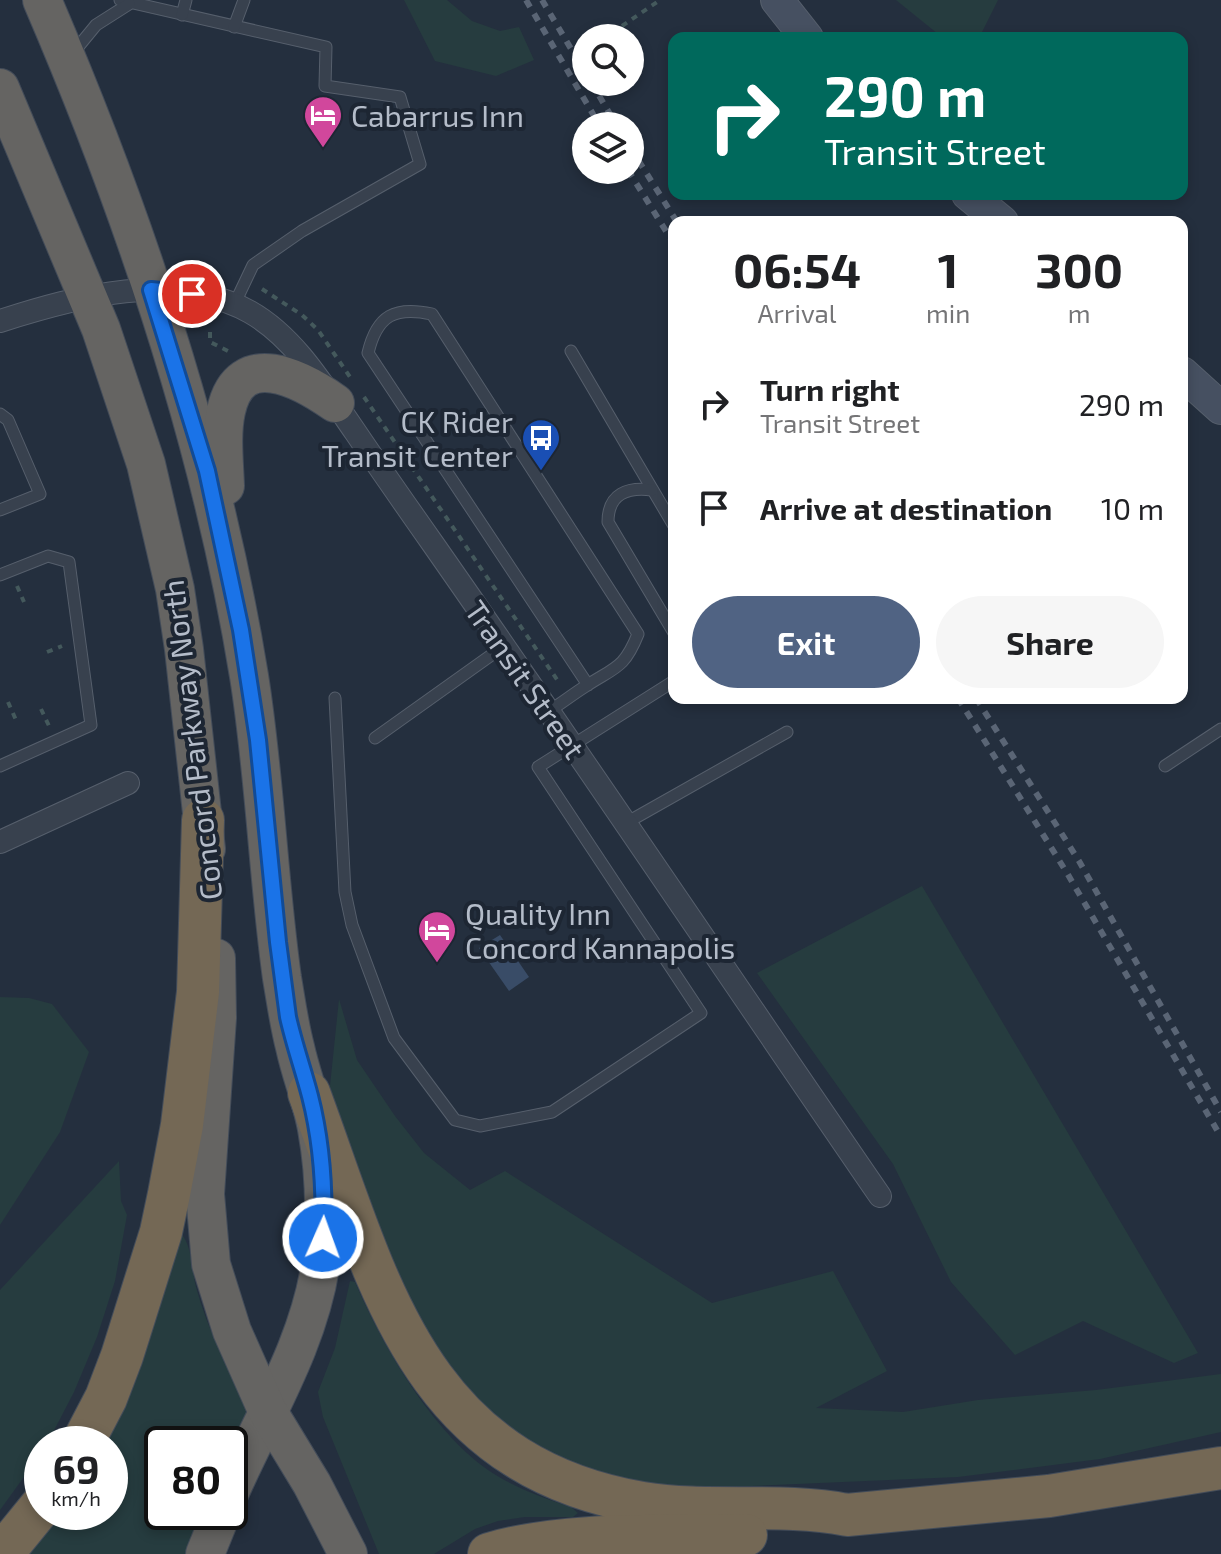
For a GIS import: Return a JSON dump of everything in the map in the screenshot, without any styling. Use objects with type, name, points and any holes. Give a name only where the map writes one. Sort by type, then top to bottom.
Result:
[{"type":"highway","name":"Concord Parkway North","points":[[42,0],[134,234],[207,471],[250,679],[288,1017],[309,1093],[322,1161],[325,1202],[320,1265],[301,1336],[248,1452]]},
{"type":"highway","name":"Concord Parkway North","points":[[0,88],[88,296],[129,407],[161,517],[184,649],[203,820],[217,996],[205,1194],[207,1236],[219,1295],[267,1410],[312,1484],[348,1554]]},
{"type":"highway","points":[[226,560],[225,425],[230,398],[237,386],[260,372],[281,374],[349,391]]},
{"type":"highway","points":[[91,1426],[122,1356],[161,1232],[182,1125],[198,992],[203,820]]},
{"type":"highway","points":[[309,1093],[381,1286],[413,1348],[451,1402],[477,1429],[523,1464],[548,1475],[608,1496],[645,1503],[703,1508],[816,1509],[847,1515],[1049,1496],[1221,1468]]},
{"type":"highway","points":[[489,1554],[540,1542],[813,1533],[847,1515]]},
{"type":"highway","points":[[2,1554],[24,1527]]},
{"type":"highway","points":[[205,1554],[215,1530]]},
{"type":"main road","points":[[777,0],[802,32]]},
{"type":"main road","points":[[975,200],[995,216]]},
{"type":"main road","points":[[1188,378],[1221,408]]},
{"type":"street","name":"Transit Street","points":[[0,321],[88,296],[151,290],[192,294],[234,305],[276,329],[349,391],[504,646],[880,1196]]},
{"type":"street","points":[[0,842],[128,783]]},
{"type":"lane","points":[[182,15],[186,0]]},
{"type":"lane","points":[[234,27],[244,0]]},
{"type":"lane","points":[[67,58],[96,25],[124,2],[326,47],[325,86],[400,97],[420,164],[302,231],[253,265],[234,305]]},
{"type":"lane","points":[[549,711],[617,669],[631,652],[638,634],[432,314],[412,310],[389,315],[372,335],[368,353],[588,685]]},
{"type":"lane","points":[[571,351],[668,516]]},
{"type":"lane","points":[[0,414],[8,420],[40,494],[0,510]]},
{"type":"lane","points":[[652,490],[637,488],[617,496],[608,509],[608,522],[668,623]]},
{"type":"lane","points":[[0,575],[48,556],[69,562],[91,725],[0,766]]},
{"type":"lane","points":[[375,738],[504,646]]},
{"type":"lane","points":[[335,698],[345,892],[352,925],[394,1038],[455,1120],[480,1126],[552,1112],[701,1013],[538,767],[668,685]]},
{"type":"lane","points":[[1165,766],[1221,729]]},
{"type":"lane","points":[[626,823],[787,732]]},
{"type":"path","points":[[625,24],[660,0]]},
{"type":"path","points":[[262,289],[302,315],[318,330],[349,391],[561,686]]},
{"type":"path","points":[[210,332],[210,342],[238,356]]},
{"type":"path","points":[[47,652],[62,646]]},
{"type":"path","points":[[8,702],[16,720]]},
{"type":"green space","points":[[404,0],[447,0],[472,21],[500,31],[519,27],[534,60],[496,76],[435,61]]},
{"type":"green space","points":[[896,0],[998,0],[982,32],[936,32]]},
{"type":"green space","points":[[922,886],[1198,1353],[1174,1363],[1083,1321],[1015,1355],[951,1282],[893,1164],[757,973]]},
{"type":"green space","points":[[0,997],[29,998],[52,1004],[89,1052],[60,1132],[0,1225]]},
{"type":"green space","points":[[339,999],[357,1060],[395,1116],[424,1153],[470,1190],[505,1171],[712,1303],[833,1271],[887,1371],[816,1408],[903,1412],[978,1400],[1096,1390],[1221,1374],[1221,1432],[1100,1459],[958,1477],[657,1490],[562,1470],[440,1389],[349,1161],[330,1086]]},
{"type":"green space","points":[[119,1161],[121,1201],[127,1215],[115,1281],[97,1337],[56,1426],[24,1426],[24,1477],[0,1510],[0,1290]]},
{"type":"green space","points":[[181,1234],[190,1251],[196,1287],[206,1318],[248,1406],[242,1426],[144,1426],[144,1530],[198,1530],[189,1554],[22,1554],[43,1530],[128,1530],[128,1426],[108,1426]]},
{"type":"green space","points":[[350,1281],[355,1282],[410,1385],[447,1433],[488,1470],[578,1513],[573,1517],[525,1517],[498,1521],[475,1529],[434,1554],[379,1554],[323,1417],[318,1392],[335,1348]]},
{"type":"water","points":[[500,935],[529,977],[509,991],[479,948]]},
{"type":"railway","points":[[526,0],[592,112]]},
{"type":"railway","points":[[542,0],[572,50]]},
{"type":"railway","points":[[599,96],[609,112]]},
{"type":"railway","points":[[644,169],[673,216]]},
{"type":"railway","points":[[637,184],[668,234]]},
{"type":"railway","points":[[962,704],[1067,873],[1221,1137]]},
{"type":"railway","points":[[980,704],[1079,861],[1221,1112]]},
{"type":"place","name":"Cabarrus Inn","points":[[323,149]]},
{"type":"place","name":"CK Rider Transit Center","points":[[541,472]]},
{"type":"place","name":"Quality Inn Concord Kannapolis","points":[[437,964]]},
{"type":"route","points":[[192,294],[151,290],[207,471],[250,679],[288,1017],[309,1093],[322,1161],[325,1202],[323,1238]]}]
